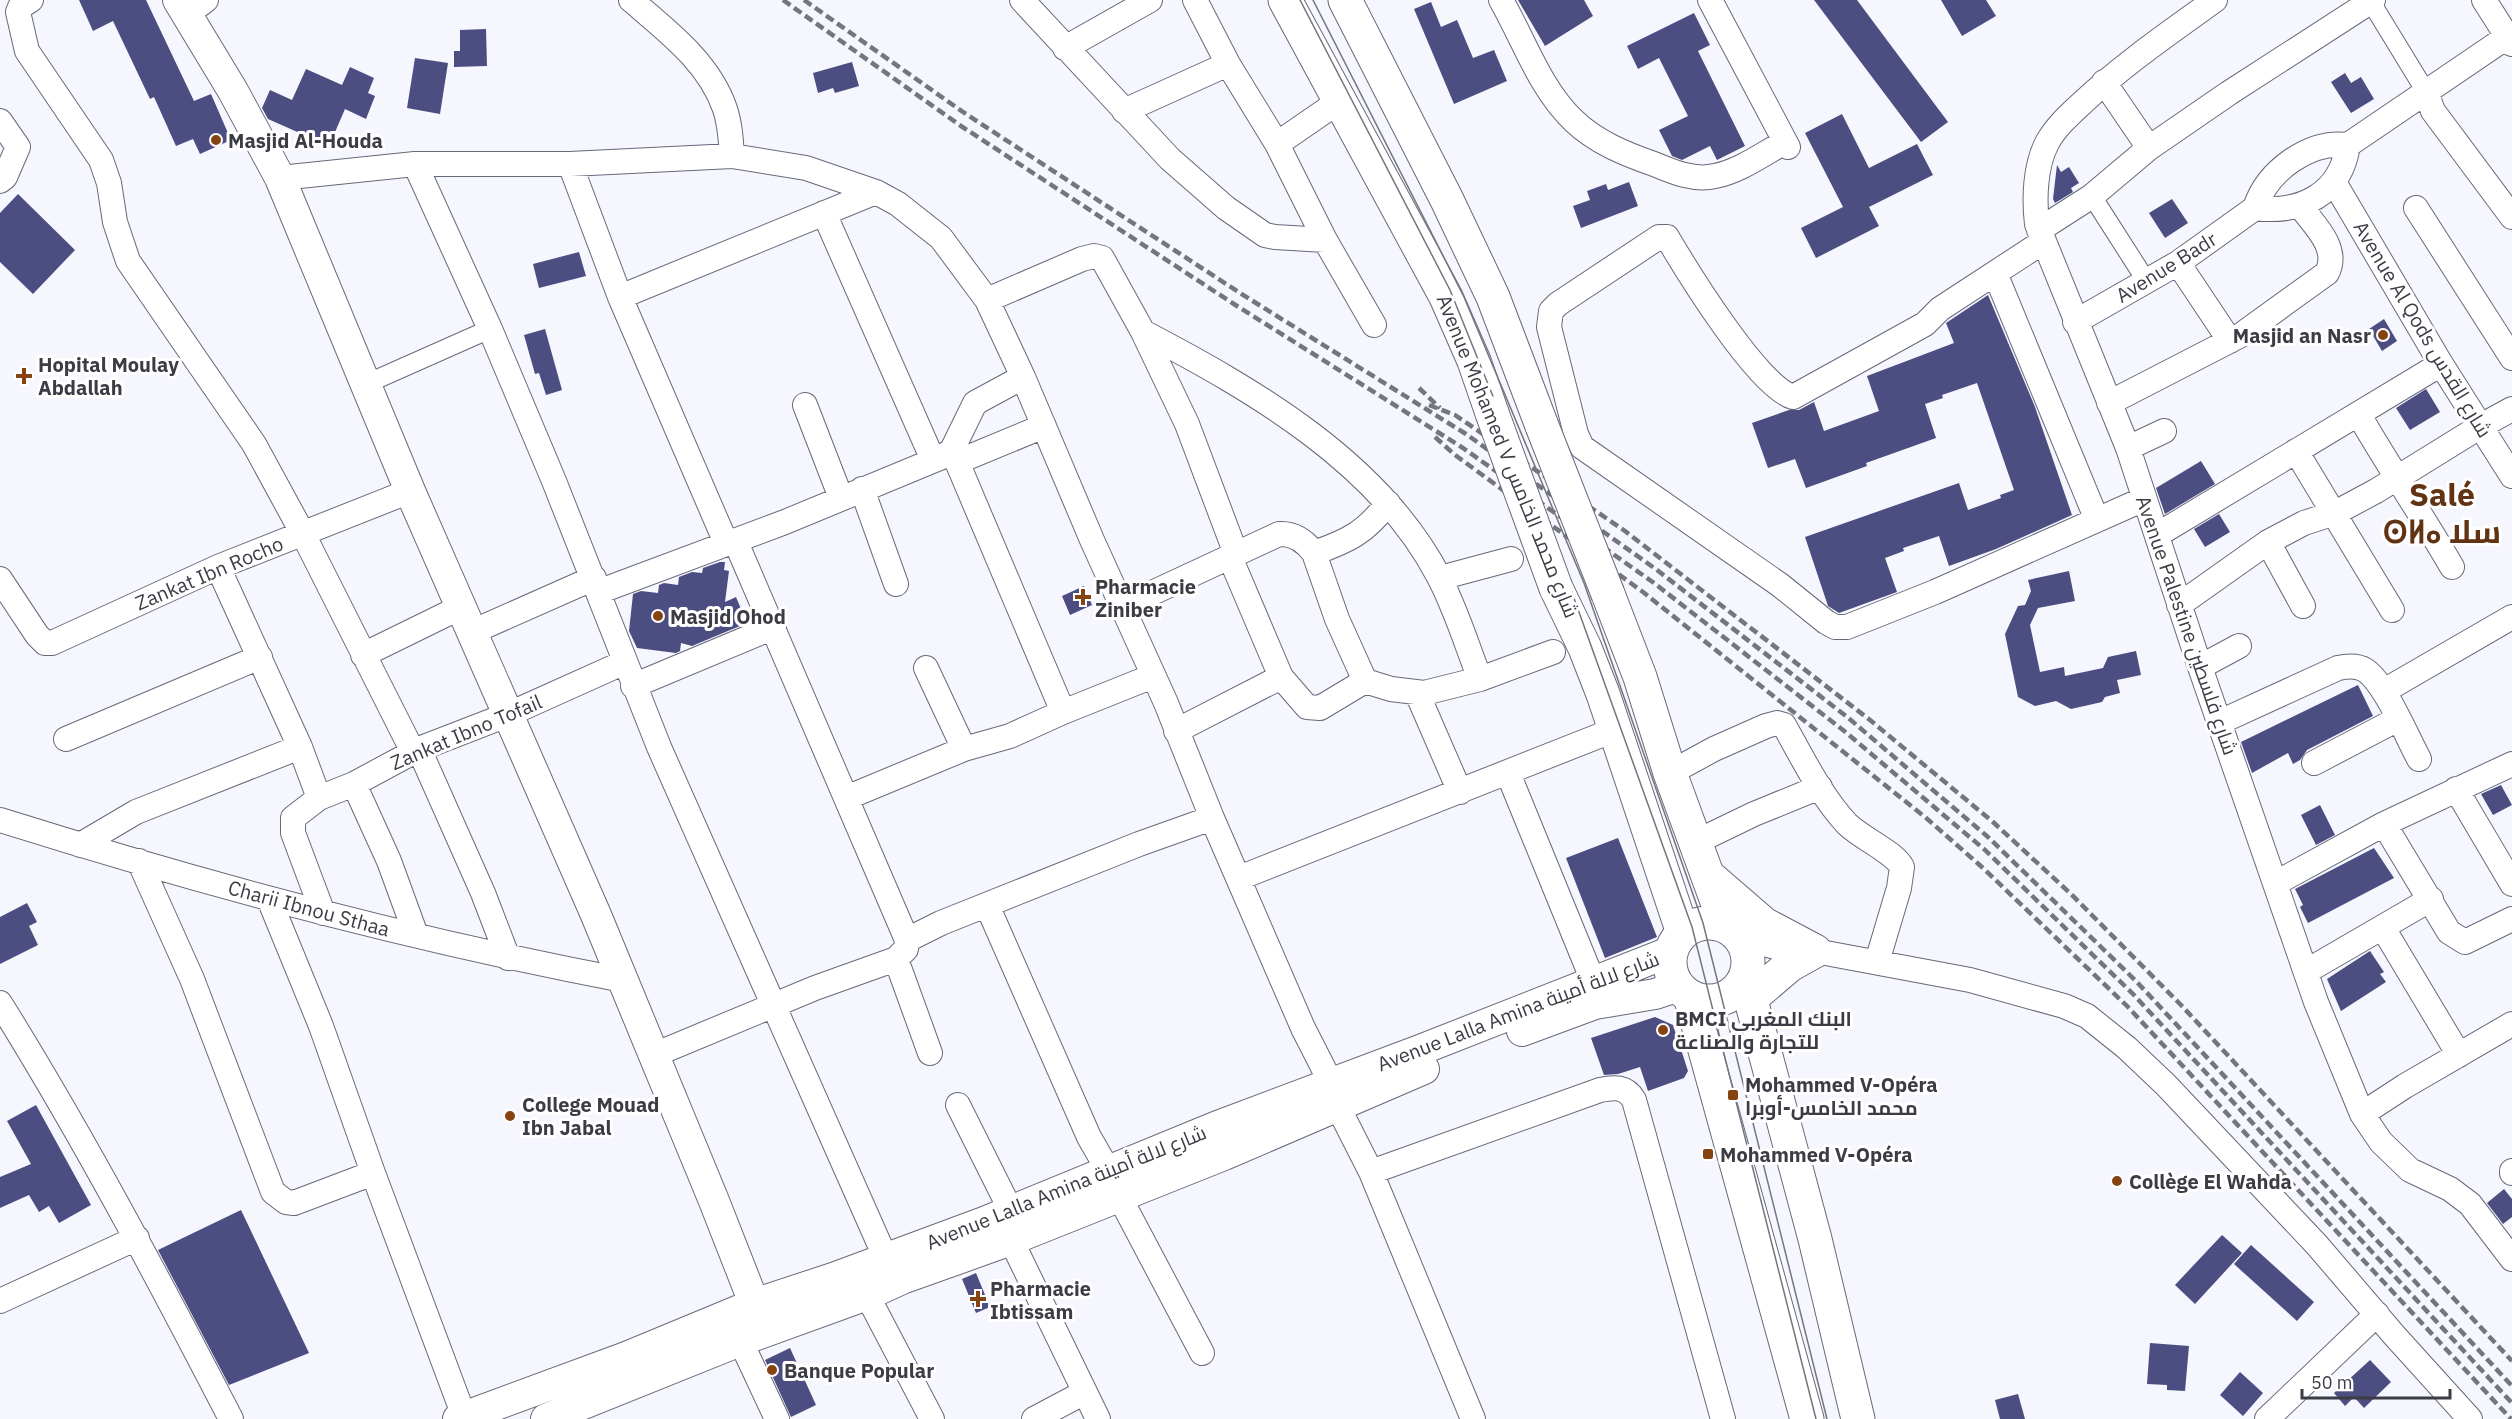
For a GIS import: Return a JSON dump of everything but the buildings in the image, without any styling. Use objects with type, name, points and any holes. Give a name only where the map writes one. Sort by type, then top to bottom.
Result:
[{"type":"main road","name":"Avenue Mohamed V شارع محمد الخامس","points":[[1285,0],[1338,102],[1446,297],[1474,361],[1556,588],[1585,648],[1614,730],[1677,942]]},
{"type":"main road","name":"Avenue Mohamed V شارع محمد الخامس","points":[[1345,0],[1447,200],[1493,297],[1640,677],[1670,773],[1742,962],[1815,1239],[1858,1419]]},
{"type":"main road","points":[[1709,876],[1733,900],[1764,924],[1815,951]]},
{"type":"main road","points":[[1807,1419],[1684,991],[1673,975],[1671,963],[1677,942],[1703,923],[1742,962],[1790,965],[1815,951]]},
{"type":"main road","points":[[1684,991],[1712,1001],[1724,998],[1736,990],[1742,962]]},
{"type":"street","points":[[31,0],[20,7],[18,12],[27,51],[100,160],[109,183],[114,222],[128,261],[254,444],[303,534],[363,655],[416,750],[483,893],[508,958]]},
{"type":"street","points":[[631,0],[687,48],[711,81],[725,109],[732,156]]},
{"type":"street","points":[[1022,0],[1170,159],[1251,227],[1275,237],[1325,240]]},
{"type":"street","points":[[1065,48],[1150,0]]},
{"type":"street","points":[[1195,0],[1228,64],[1277,144],[1325,240],[1374,325]]},
{"type":"street","points":[[1501,0],[1547,86],[1558,104],[1574,121],[1593,136],[1616,149],[1673,172],[1692,177],[1707,177],[1734,169],[1787,145],[1710,0]]},
{"type":"street","name":"Avenue Palestine شارع فلسطين","points":[[2215,0],[2104,82],[2056,129],[2046,144],[2034,203],[2041,236],[2128,448],[2200,667],[2316,1002],[2362,1114],[2380,1142],[2410,1170],[2450,1189],[2470,1204],[2512,1259]]},
{"type":"street","points":[[2255,208],[2277,210],[2300,206],[2334,182],[2343,167],[2348,145],[2426,92],[2509,41],[2484,0]]},
{"type":"street","points":[[2145,499],[1935,592],[1847,627],[1835,627],[1780,585],[1582,447],[1576,434],[1549,327],[1551,311],[1557,304],[1663,236],[1667,237],[1749,360],[1784,394],[1793,397],[1925,324],[1940,309],[1995,273],[2149,148],[2229,93],[2372,1],[2426,92],[2433,111],[2512,217]]},
{"type":"street","points":[[190,5],[280,178],[410,491],[623,980],[714,1201],[747,1323],[777,1419]]},
{"type":"street","points":[[1124,111],[1228,64]]},
{"type":"street","points":[[2104,82],[2149,148]]},
{"type":"street","points":[[1277,144],[1338,102]]},
{"type":"street","points":[[0,121],[18,147],[5,177],[0,181]]},
{"type":"street","name":"Avenue Badr","points":[[2075,322],[2178,263],[2255,208],[2266,186],[2294,159],[2326,144],[2348,145]]},
{"type":"street","points":[[280,178],[415,164],[570,164],[732,156],[806,168],[876,192],[898,204],[941,238],[987,300],[1023,377],[1303,1028],[1371,1172],[1473,1419]]},
{"type":"street","points":[[415,164],[490,328],[596,585],[633,686],[727,904],[775,1006],[886,1259]]},
{"type":"street","points":[[570,164],[620,297],[731,541],[774,627],[846,798],[902,950],[930,1053]]},
{"type":"street","name":"Avenue Al Qods شارع القدس","points":[[2334,182],[2441,364],[2512,476]]},
{"type":"street","points":[[620,297],[876,192]]},
{"type":"street","points":[[2092,196],[2147,282]]},
{"type":"street","points":[[2109,403],[2248,332],[2292,301],[2329,269],[2331,255],[2327,243],[2300,206]]},
{"type":"street","points":[[2416,208],[2512,358]]},
{"type":"street","points":[[824,213],[947,457],[1063,712]]},
{"type":"street","points":[[987,300],[1073,262],[1097,256],[1107,264],[1187,424],[1233,556],[1281,677],[1304,704],[1312,709],[1320,708],[1345,695],[1365,681]]},
{"type":"street","points":[[2178,263],[2230,341]]},
{"type":"street","points":[[1995,273],[2097,520]]},
{"type":"street","points":[[366,384],[490,328]]},
{"type":"street","points":[[1143,332],[1214,369],[1304,428],[1388,503],[1404,521],[1440,578],[1480,679]]},
{"type":"street","points":[[2157,535],[2441,364]]},
{"type":"street","points":[[947,457],[975,403],[1023,377]]},
{"type":"street","points":[[805,405],[896,584]]},
{"type":"street","points":[[2179,605],[2268,542],[2304,523],[2335,513],[2512,409]]},
{"type":"street","points":[[2359,415],[2397,477],[2400,486],[2424,520],[2452,567]]},
{"type":"street","points":[[363,655],[466,620],[596,585],[731,541],[947,457],[1044,426]]},
{"type":"street","points":[[2128,448],[2164,431]]},
{"type":"street","points":[[2296,451],[2392,610]]},
{"type":"street","name":"Zankat Ibn Rocho","points":[[0,579],[39,638],[46,643],[52,643],[218,567],[410,491]]},
{"type":"street","points":[[1314,553],[1360,534],[1388,503]]},
{"type":"street","points":[[1122,607],[1269,537],[1289,533],[1307,544],[1314,553],[1337,619],[1365,681],[1391,689],[1417,693],[1480,679],[1553,652]]},
{"type":"street","points":[[2268,542],[2303,606]]},
{"type":"street","points":[[1440,578],[1511,559]]},
{"type":"street","points":[[218,567],[300,747],[319,798]]},
{"type":"street","points":[[2384,692],[2512,616]]},
{"type":"street","points":[[633,686],[774,627]]},
{"type":"street","points":[[2200,667],[2239,646]]},
{"type":"street","points":[[66,739],[260,657]]},
{"type":"street","name":"Zankat Ibno Tofail","points":[[323,913],[293,833],[293,818],[319,798],[354,784],[416,750],[507,715],[625,662]]},
{"type":"street","points":[[2220,722],[2338,668],[2357,667],[2365,670],[2384,692],[2419,759]]},
{"type":"street","points":[[926,668],[964,749]]},
{"type":"street","points":[[846,798],[964,749],[1010,736],[1153,676]]},
{"type":"street","points":[[1176,731],[1281,677]]},
{"type":"street","points":[[1417,693],[1460,792]]},
{"type":"street","points":[[2314,763],[2398,719]]},
{"type":"street","points":[[1670,773],[1714,749],[1777,723],[1784,726],[1820,787],[1848,825],[1894,857],[1902,867],[1899,888],[1877,962]]},
{"type":"street","points":[[1239,878],[1508,774],[1614,730]]},
{"type":"street","points":[[80,845],[136,812],[300,747]]},
{"type":"street","points":[[2276,883],[2384,824],[2512,764]]},
{"type":"street","points":[[1508,774],[1593,981]]},
{"type":"street","points":[[354,784],[389,861],[416,935]]},
{"type":"street","points":[[1696,843],[1754,814],[1820,787]]},
{"type":"street","points":[[2457,789],[2512,884]]},
{"type":"street","points":[[654,1055],[775,1006],[902,950],[941,923],[1149,840],[1212,818]]},
{"type":"street","name":"Charii Ibnou Sthaa","points":[[0,820],[80,845],[323,913],[508,958],[623,980]]},
{"type":"street","points":[[2384,824],[2449,932],[2462,942],[2512,918]]},
{"type":"street","points":[[139,861],[192,979],[273,1192],[286,1202],[294,1203],[373,1173]]},
{"type":"street","points":[[269,899],[321,1026],[462,1418]]},
{"type":"street","points":[[2307,971],[2431,899]]},
{"type":"street","points":[[987,905],[1089,1137],[1202,1353]]},
{"type":"street","points":[[2383,928],[2459,1055]]},
{"type":"street","name":"Avenue Lalla Amina شارع لالة أمينة","points":[[1334,1095],[1420,1050],[1593,981],[1677,942]]},
{"type":"street","points":[[1742,962],[1775,947],[1815,951],[1970,980],[2064,1006],[2086,1016],[2127,1048],[2166,1085],[2317,1245],[2470,1419]]},
{"type":"street","name":"Avenue Lalla Amina شارع لالة أمينة","points":[[546,1419],[886,1259],[1011,1211],[1114,1183],[1334,1095],[1464,1053],[1595,1004],[1684,991]]},
{"type":"street","points":[[0,1003],[52,1087],[137,1238],[231,1419]]},
{"type":"street","points":[[2362,1114],[2512,1024]]},
{"type":"street","points":[[1371,1172],[1600,1090],[1613,1088],[1625,1090],[1634,1100],[1723,1419]]},
{"type":"street","points":[[958,1106],[1011,1211]]},
{"type":"street","name":"Avenue Lalla Amina شارع لالة أمينة","points":[[462,1418],[496,1412],[626,1357],[747,1323],[867,1295],[902,1279],[1011,1240],[1114,1183]]},
{"type":"street","points":[[0,1301],[137,1238]]},
{"type":"street","points":[[1011,1240],[1098,1419]]},
{"type":"street","points":[[867,1295],[932,1419]]},
{"type":"street","points":[[2280,1415],[2377,1314]]},
{"type":"street","points":[[1034,1419],[1084,1392]]},
{"type":"tram line","points":[[1300,0],[1450,290],[1570,587],[1692,927],[1816,1419]]},
{"type":"tram line","points":[[1313,0],[1464,297],[1584,583],[1703,923],[1827,1419]]},
{"type":"railway","points":[[783,0],[961,126],[1237,306],[1463,448],[1654,583],[1843,730],[1985,850],[2133,994],[2512,1403]]},
{"type":"railway","points":[[804,0],[963,112],[1240,293],[1466,434],[1657,570],[1846,716],[1988,837],[2136,981],[2512,1386]]},
{"type":"railway","points":[[1419,388],[1440,408]]},
{"type":"railway","points":[[1429,405],[1455,415],[1625,531],[1870,720],[1993,822],[2071,894],[2181,1005],[2512,1361]]},
{"type":"railway","points":[[1435,437],[1455,455],[1643,592],[1925,817],[1983,868],[2127,1006],[2511,1419]]},
{"type":"place","name":"Masjid Al-Houda","points":[[216,140]]},
{"type":"place","name":"Masjid an Nasr","points":[[2383,335]]},
{"type":"place","name":"Hopital Moulay Abdallah","points":[[24,376]]},
{"type":"place","name":"Pharmacie Ziniber","points":[[1083,597]]},
{"type":"place","name":"Masjid Ohod","points":[[658,616]]},
{"type":"place","name":"BMCI البنك المغربي للتجارة والصناعة","points":[[1663,1030]]},
{"type":"place","name":"Mohammed V-Opéra محمد الخامس-أوبرا","points":[[1733,1095]]},
{"type":"place","name":"College Mouad Ibn Jabal","points":[[510,1116]]},
{"type":"place","name":"Mohammed V-Opéra","points":[[1708,1154]]},
{"type":"place","name":"Collège El Wahda","points":[[2117,1181]]},
{"type":"place","name":"Pharmacie Ibtissam","points":[[978,1299]]},
{"type":"place","name":"Banque Popular","points":[[772,1370]]},
{"type":"district","name":"Salé ⵙⵍⴰ سلا","points":[[2442,512]]}]
